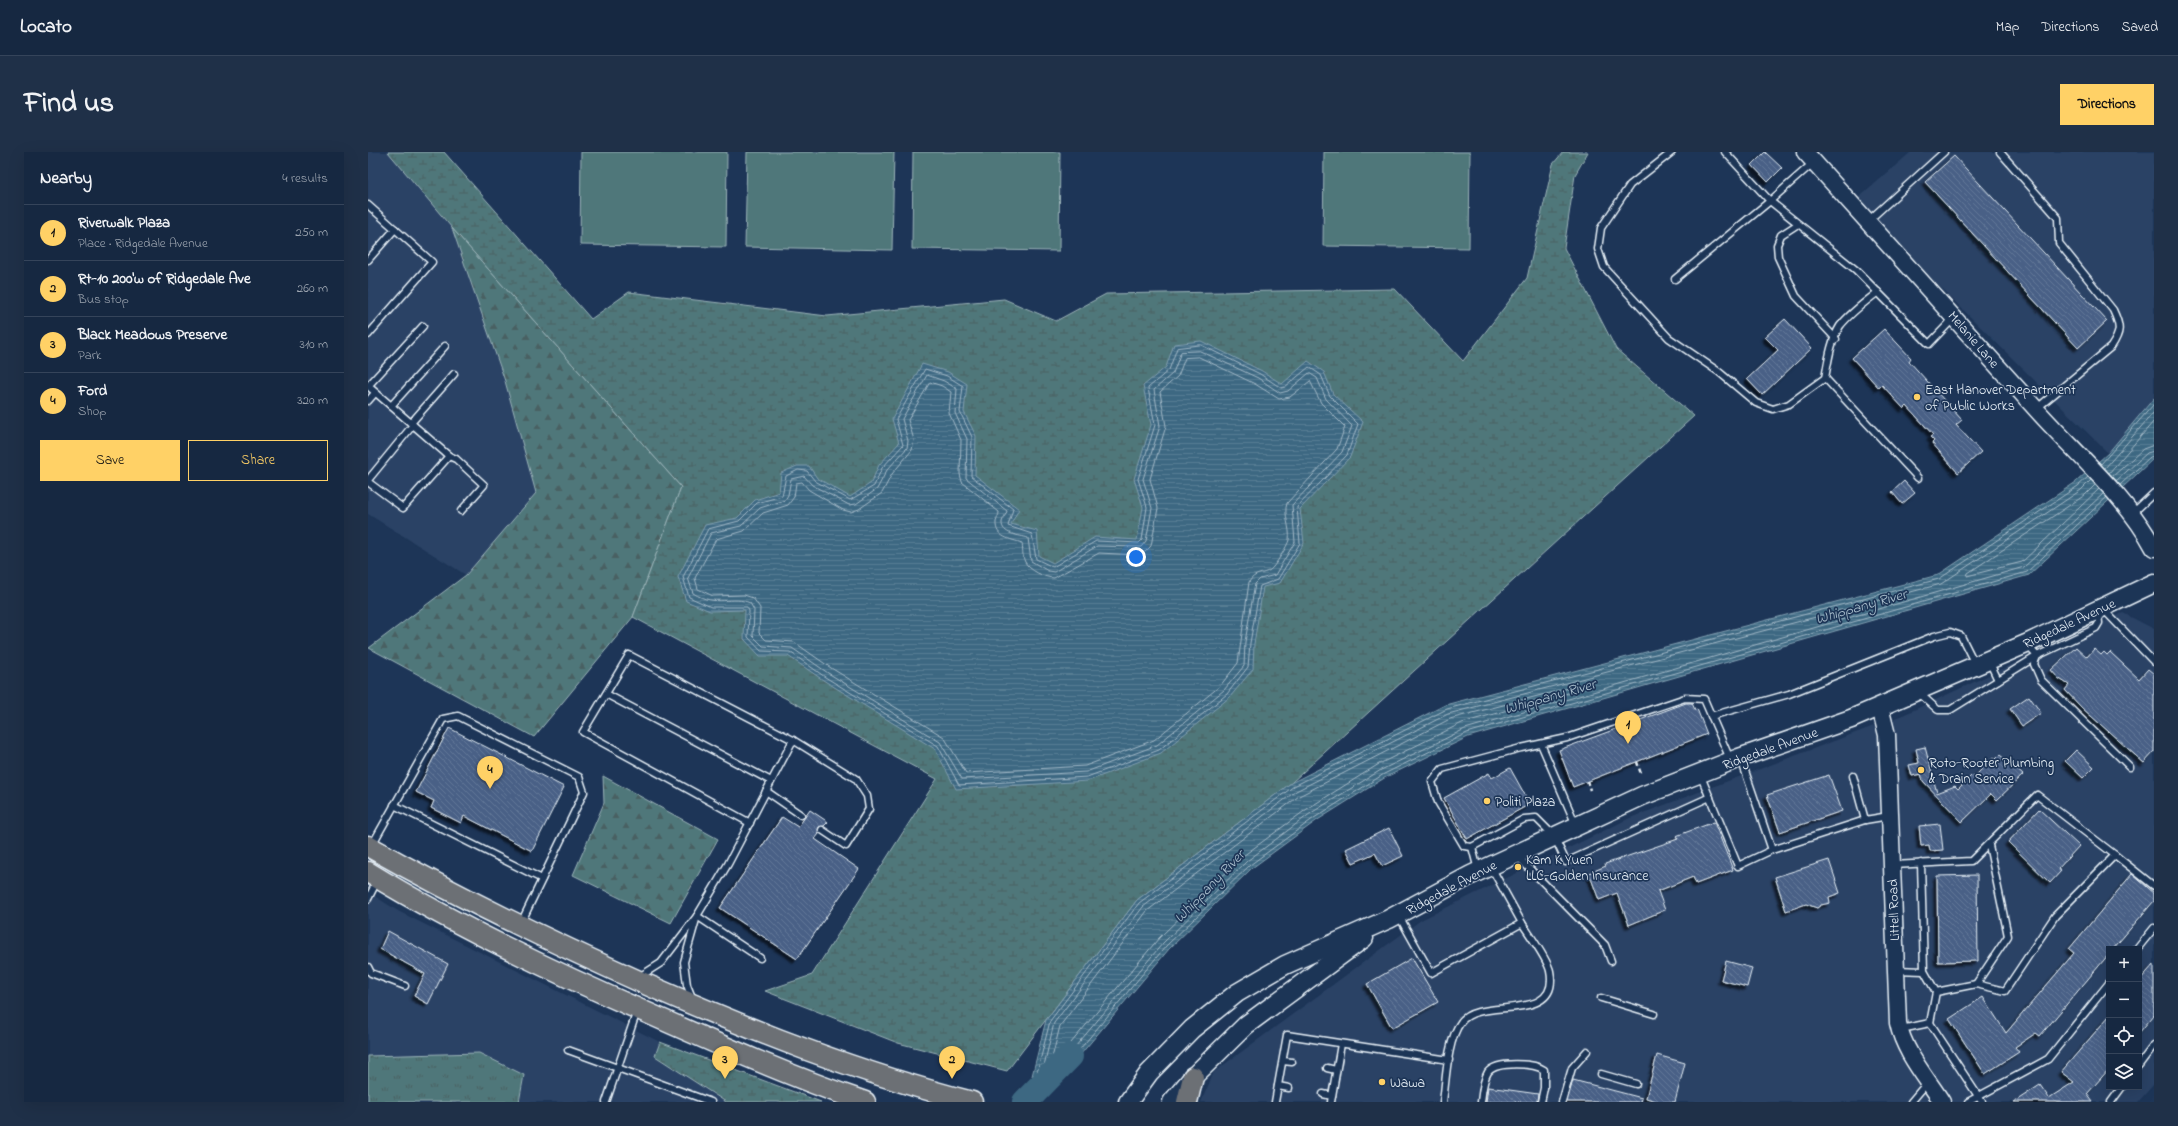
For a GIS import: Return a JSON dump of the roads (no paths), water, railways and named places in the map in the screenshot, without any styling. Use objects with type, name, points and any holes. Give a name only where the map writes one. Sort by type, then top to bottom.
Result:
[{"type":"main road","name":"Ridgedale Avenue","points":[[1128,1102],[1149,1072],[1192,1029],[1237,993],[1285,965],[1394,917],[1484,869],[1642,796],[1880,707],[1982,662],[2032,650],[2103,615],[2154,583]]},
{"type":"main road","points":[[369,847],[520,927],[694,1005],[856,1068],[972,1102]]},
{"type":"main road","points":[[373,875],[511,951],[638,1009],[822,1087],[865,1102]]},
{"type":"main road","name":"Ridgedale Avenue","points":[[1172,1102],[1193,1076],[1246,1025],[1394,917]]},
{"type":"main road","points":[[1187,1102],[1193,1076]]},
{"type":"street","name":"Melanie Lane","points":[[1810,157],[2130,512],[2144,530],[2154,548]]},
{"type":"street","name":"Littell Road","points":[[1880,707],[1887,735],[1895,970],[1899,1029],[1913,1058],[1942,1102]]},
{"type":"lane","points":[[1672,152],[1630,185],[1601,228],[1598,249],[1604,267],[1669,338],[1719,372],[1756,404],[1773,409],[1789,404],[1826,378],[1840,327],[1853,312],[1878,292]]},
{"type":"lane","points":[[1725,152],[1770,201],[1856,270],[1928,344],[1954,317]]},
{"type":"lane","points":[[1868,221],[1944,152]]},
{"type":"lane","points":[[2000,152],[2058,218],[2059,243],[2113,310],[2118,320],[2119,334],[2111,347],[2036,409]]},
{"type":"lane","points":[[1675,279],[1770,201],[1810,157]]},
{"type":"lane","points":[[368,205],[432,262],[368,335]]},
{"type":"lane","points":[[1798,224],[1781,235],[1777,245],[1778,257],[1796,296],[1836,338]]},
{"type":"lane","points":[[368,260],[395,229]]},
{"type":"lane","points":[[423,326],[368,386],[449,456],[456,458],[484,485],[461,511]]},
{"type":"lane","points":[[391,406],[445,346]]},
{"type":"lane","points":[[449,456],[403,508],[368,481],[412,424],[454,374]]},
{"type":"lane","points":[[1826,378],[1918,478]]},
{"type":"lane","points":[[368,402],[375,393]]},
{"type":"lane","points":[[2130,512],[2154,493]]},
{"type":"lane","points":[[2103,615],[2154,662]]},
{"type":"lane","points":[[1711,716],[1789,694],[1934,636],[1950,632],[1961,636],[1998,680]]},
{"type":"lane","points":[[1916,690],[1938,710],[1950,710],[1998,680],[2032,650]]},
{"type":"lane","points":[[2032,650],[2034,664],[2041,680],[2130,767]]},
{"type":"lane","points":[[750,822],[583,732],[628,655],[792,740],[856,779],[867,796],[869,809],[846,846],[822,830]]},
{"type":"lane","points":[[606,694],[771,781]]},
{"type":"lane","points":[[1710,797],[1566,862],[1554,836],[1536,818],[1524,819],[1472,847],[1464,846],[1438,802],[1432,782],[1442,769],[1567,738],[1686,698],[1704,699],[1711,716],[1736,760],[1772,850]]},
{"type":"lane","points":[[369,847],[443,719],[458,716],[579,777],[584,792],[520,927]]},
{"type":"lane","points":[[635,979],[661,963],[697,916],[728,864],[792,740]]},
{"type":"lane","points":[[1541,744],[1576,826]]},
{"type":"lane","points":[[1700,774],[1738,866],[1772,850],[1865,820],[1890,816]]},
{"type":"lane","points":[[1853,776],[1865,820]]},
{"type":"lane","points":[[766,791],[801,815]]},
{"type":"lane","points":[[1891,865],[1971,861],[1989,845],[2037,795],[2154,886]]},
{"type":"lane","points":[[394,806],[542,879]]},
{"type":"lane","points":[[1976,984],[2008,936],[1989,845]]},
{"type":"lane","points":[[1443,1102],[1449,1060],[1455,1033],[1461,1021],[1472,1013],[1535,1004],[1546,995],[1550,984],[1550,970],[1522,923],[1484,869],[1472,847]]},
{"type":"lane","points":[[1515,854],[1605,945],[1611,961]]},
{"type":"lane","points":[[1936,992],[1976,984],[2005,991],[2055,916],[2115,855]]},
{"type":"lane","points":[[1921,863],[1924,971],[1936,992],[1930,1023],[1980,1099]]},
{"type":"lane","points":[[368,898],[373,875]]},
{"type":"lane","points":[[697,916],[760,958]]},
{"type":"lane","points":[[694,1005],[687,985],[684,962],[697,916]]},
{"type":"lane","points":[[1394,917],[1431,973],[1522,923]]},
{"type":"lane","points":[[2139,946],[2154,928]]},
{"type":"lane","points":[[368,967],[371,973],[405,986]]},
{"type":"lane","points":[[1895,970],[1924,971]]},
{"type":"lane","points":[[1968,1102],[1980,1099],[2048,1058],[2106,987]]},
{"type":"lane","points":[[1601,998],[1654,1014]]},
{"type":"lane","points":[[606,1102],[638,1009]]},
{"type":"lane","points":[[1899,1029],[1930,1023]]},
{"type":"lane","points":[[1275,1102],[1287,1035],[1449,1060]]},
{"type":"lane","points":[[1323,1094],[1332,1099],[1341,1044]]},
{"type":"lane","points":[[2142,1061],[2154,1045]]},
{"type":"lane","points":[[568,1050],[710,1102]]},
{"type":"lane","points":[[1562,1102],[1572,1068],[1587,1051]]},
{"type":"lane","points":[[1283,1061],[1292,1062]]},
{"type":"lane","points":[[1481,1102],[1488,1072],[1496,1066],[1517,1064],[1538,1066],[1544,1070],[1544,1088],[1541,1102]]},
{"type":"lane","points":[[1327,1068],[1336,1070]]},
{"type":"lane","points":[[1601,1074],[1636,1084]]},
{"type":"lane","points":[[1912,1102],[1928,1082]]},
{"type":"lane","points":[[1278,1086],[1288,1088]]},
{"type":"lane","points":[[2111,1102],[2120,1090]]},
{"type":"water","points":[[1201,341],[1262,371],[1282,384],[1308,361],[1324,372],[1333,394],[1363,422],[1350,457],[1300,509],[1304,543],[1280,583],[1263,587],[1254,644],[1253,669],[1230,697],[1161,753],[1088,781],[956,789],[935,749],[823,680],[788,656],[760,656],[744,639],[745,610],[710,611],[686,601],[678,577],[705,525],[737,518],[755,500],[779,492],[781,473],[797,466],[809,466],[817,478],[850,497],[871,483],[879,465],[899,443],[892,419],[922,364],[948,372],[967,384],[964,412],[976,436],[975,475],[1019,509],[1011,524],[1037,531],[1039,556],[1053,563],[1095,537],[1137,540],[1143,507],[1134,479],[1151,425],[1143,386],[1166,367],[1174,344]]},
{"type":"water","points":[[2154,398],[2153,459],[2029,575],[1468,737],[1386,777],[1316,821],[1252,868],[1169,949],[1055,1085],[1032,1076],[1046,1020],[1137,900],[1291,783],[1445,705],[1938,575],[2076,482],[2108,453]]},
{"type":"waterway","name":"Whippany River","points":[[1025,1102],[1070,1056]]},
{"type":"place","name":"East Hanover Department of Public Works","points":[[1917,397]]},
{"type":"place","name":"Riverwalk Plaza","points":[[1628,744]]},
{"type":"place","name":"Roto-Rooter Plumbing & Drain Service","points":[[1921,770]]},
{"type":"place","name":"Ford","points":[[490,789]]},
{"type":"place","name":"Politi Plaza","points":[[1487,801]]},
{"type":"place","name":"Kam K Yuen LLC-Golden Insurance","points":[[1518,867]]},
{"type":"place","name":"Black Meadows Preserve","points":[[725,1079]]},
{"type":"place","name":"Rt-10 200'w of Ridgedale Ave","points":[[952,1079]]},
{"type":"place","name":"Wawa","points":[[1382,1082]]}]
